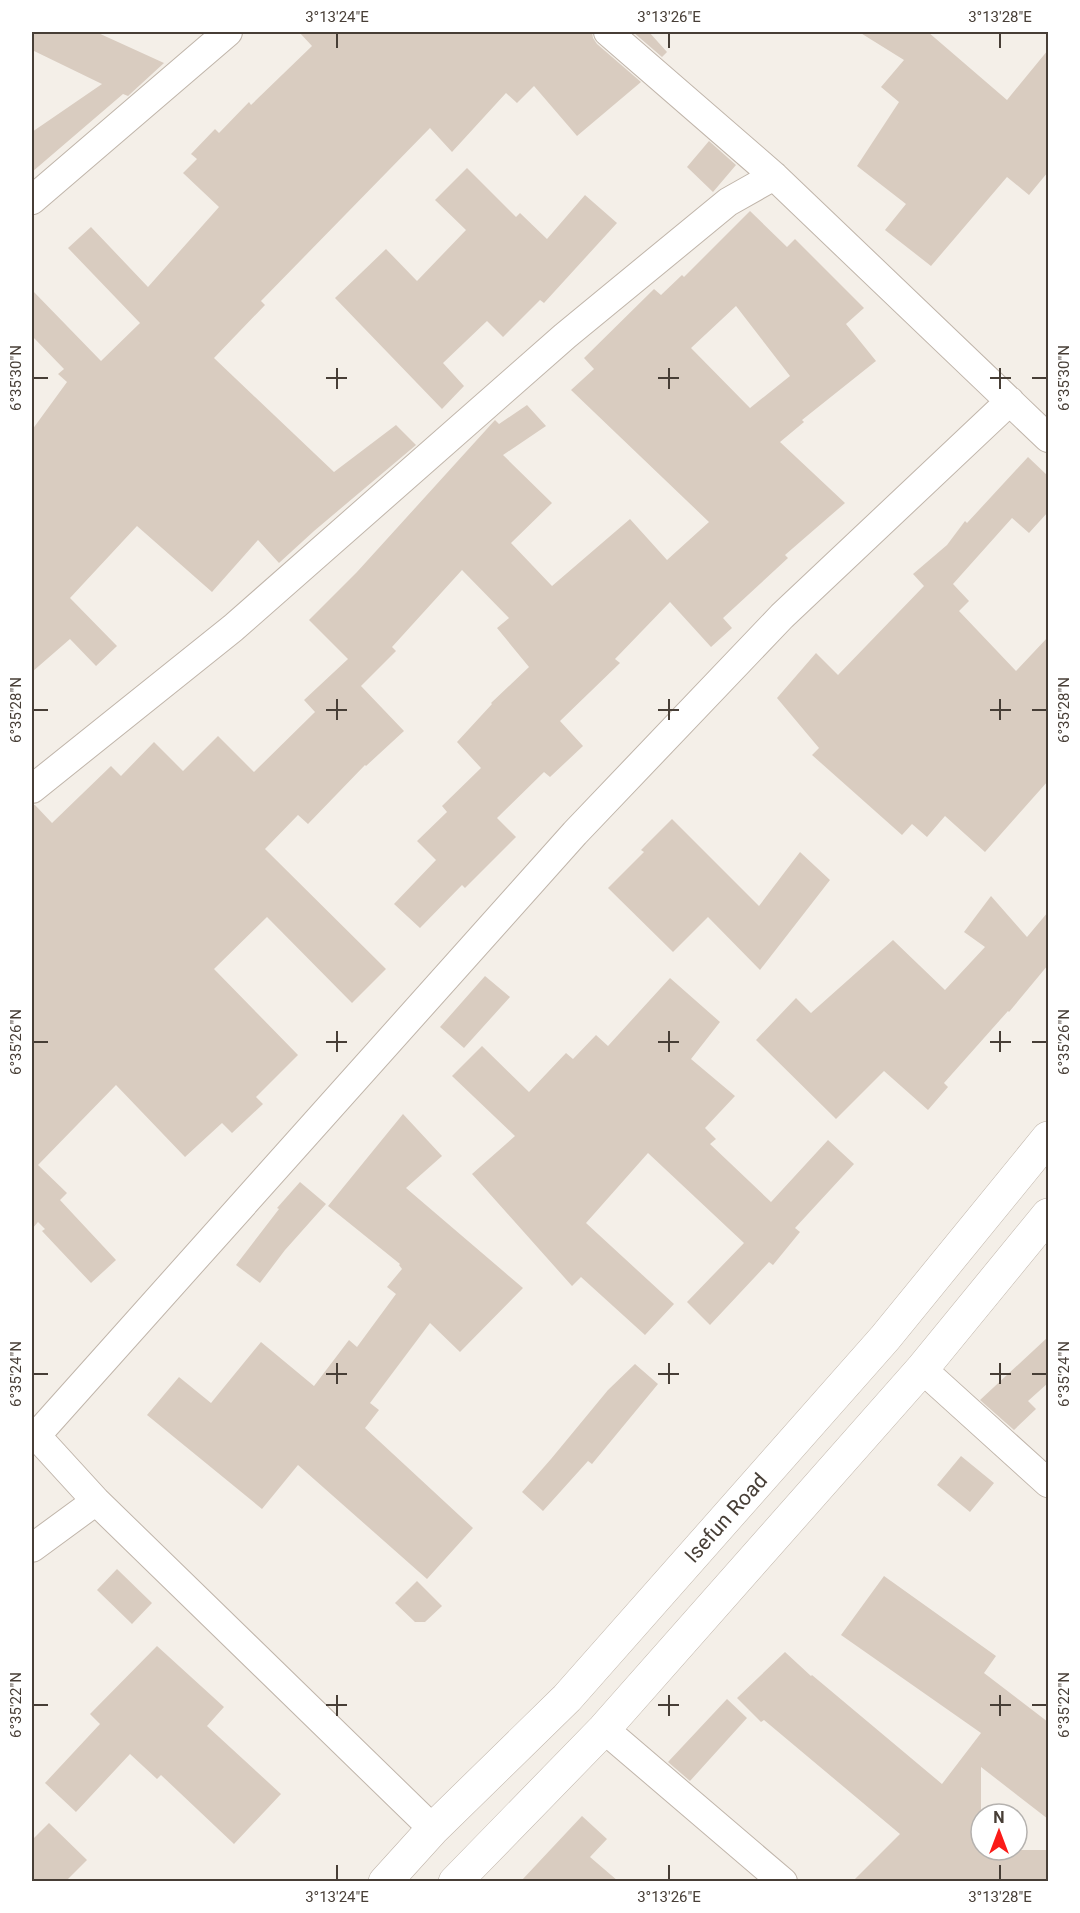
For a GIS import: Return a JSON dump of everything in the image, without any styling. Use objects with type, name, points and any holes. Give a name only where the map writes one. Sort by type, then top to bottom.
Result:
[{"type":"street","points":[[32,200],[228,32]]},
{"type":"street","points":[[608,32],[774,176],[1048,438]]},
{"type":"street","points":[[32,789],[233,628],[574,328],[728,202],[774,176]]},
{"type":"street","points":[[433,1829],[96,1501],[34,1433],[575,833],[782,616],[1010,401]]},
{"type":"street","name":"Isefun Road","points":[[385,1881],[433,1829],[567,1698],[885,1338],[1048,1138]]},
{"type":"street","points":[[455,1881],[604,1730],[922,1369],[1048,1215]]},
{"type":"street","points":[[922,1369],[1048,1483]]},
{"type":"street","points":[[32,1548],[96,1501]]},
{"type":"street","points":[[604,1730],[783,1881]]},
{"type":"building","points":[[32,32],[96,32],[164,63],[128,96],[123,94],[32,172],[32,132],[102,84],[32,50]]},
{"type":"building","points":[[299,32],[592,32],[597,44],[641,82],[577,136],[534,86],[517,103],[506,93],[452,152],[430,128],[261,301],[265,305],[214,358],[334,472],[396,425],[416,445],[279,563],[258,540],[212,592],[137,526],[70,598],[117,646],[96,666],[70,639],[32,672],[32,430],[67,382],[58,374],[64,369],[32,336],[32,290],[101,361],[140,323],[68,248],[91,227],[148,287],[219,207],[183,173],[197,159],[191,154],[215,129],[219,133],[249,102],[251,105],[312,46]]},
{"type":"building","points":[[633,32],[649,32],[667,52],[662,57]]},
{"type":"building","points":[[859,32],[928,32],[1007,100],[1048,50],[1048,172],[1029,195],[1007,177],[931,266],[885,230],[906,204],[857,166],[899,102],[881,87],[904,60]]},
{"type":"building","points":[[709,141],[736,165],[713,192],[687,167]]},
{"type":"building","points":[[467,168],[516,217],[520,213],[547,239],[585,195],[617,223],[544,303],[540,300],[503,337],[487,321],[443,363],[464,386],[442,409],[335,298],[386,249],[417,281],[466,230],[435,200]]},
{"type":"building","points":[[750,211],[787,247],[795,239],[864,308],[846,324],[876,361],[802,420],[804,422],[780,442],[845,503],[785,555],[788,558],[723,618],[732,628],[711,647],[670,602],[615,659],[620,663],[560,721],[583,746],[550,777],[544,772],[497,818],[516,837],[465,888],[462,885],[420,928],[394,904],[436,860],[417,841],[447,812],[442,806],[481,768],[457,742],[491,703],[529,667],[497,628],[509,618],[462,570],[392,647],[396,651],[361,686],[404,731],[365,765],[308,824],[298,815],[265,849],[386,969],[352,1003],[267,917],[214,969],[298,1055],[256,1097],[263,1104],[232,1133],[222,1123],[185,1157],[116,1085],[38,1165],[67,1193],[60,1200],[116,1260],[91,1283],[42,1231],[45,1229],[38,1222],[32,1229],[32,805],[35,805],[52,823],[111,766],[121,776],[154,742],[183,771],[218,736],[254,772],[315,712],[304,700],[348,659],[309,620],[357,572],[495,420],[499,424],[527,405],[546,426],[503,455],[552,503],[511,543],[552,586],[630,519],[667,560],[709,522],[571,390],[594,369],[584,358],[654,289],[661,295],[682,275],[684,277]],"holes":[[[736,306],[790,376],[750,408],[691,348]]]},
{"type":"building","points":[[1028,457],[1048,476],[1048,512],[1029,533],[1012,518],[953,584],[969,601],[959,611],[1016,671],[1048,637],[1048,781],[985,852],[945,816],[927,837],[912,824],[902,835],[812,755],[819,748],[777,698],[816,653],[838,675],[924,586],[913,574],[947,545],[965,521],[967,523]]},
{"type":"building","points":[[672,819],[759,906],[800,852],[830,880],[760,970],[708,917],[673,952],[608,888],[644,852],[641,850]]},
{"type":"building","points":[[991,896],[1027,937],[1048,912],[1048,965],[1009,1012],[944,1083],[948,1087],[928,1110],[884,1071],[836,1119],[756,1040],[796,998],[811,1013],[893,940],[945,990],[985,947],[964,932]]},
{"type":"building","points":[[485,976],[510,997],[464,1048],[440,1027]]},
{"type":"building","points":[[670,978],[720,1022],[691,1059],[735,1096],[705,1128],[716,1139],[710,1144],[771,1202],[828,1140],[854,1164],[795,1228],[800,1232],[773,1265],[769,1262],[710,1325],[687,1302],[744,1243],[648,1153],[586,1223],[674,1304],[645,1335],[581,1277],[572,1286],[472,1174],[515,1136],[452,1076],[482,1046],[529,1092],[566,1053],[573,1059],[596,1035],[608,1046]]},
{"type":"building","points":[[403,1114],[442,1156],[406,1188],[523,1288],[460,1352],[430,1323],[370,1403],[379,1410],[365,1428],[473,1528],[427,1579],[298,1465],[262,1509],[147,1415],[179,1377],[211,1403],[261,1342],[314,1386],[349,1340],[357,1347],[396,1294],[387,1287],[402,1269],[400,1264],[328,1206]]},
{"type":"building","points":[[300,1182],[326,1204],[285,1250],[260,1283],[236,1265],[279,1209],[277,1208]]},
{"type":"building","points":[[1048,1337],[1048,1383],[1028,1401],[1036,1409],[1014,1430],[980,1400]]},
{"type":"building","points":[[635,1364],[658,1384],[592,1464],[588,1461],[543,1511],[522,1492],[608,1390]]},
{"type":"building","points":[[961,1456],[994,1483],[970,1512],[937,1485]]},
{"type":"building","points":[[117,1569],[152,1603],[132,1624],[97,1590]]},
{"type":"building","points":[[884,1576],[996,1656],[984,1673],[1048,1722],[1048,1819],[981,1767],[981,1802],[969,1802],[969,1862],[1029,1862],[1029,1850],[1048,1850],[1048,1881],[853,1881],[900,1834],[764,1720],[761,1722],[737,1698],[785,1652],[942,1784],[981,1733],[841,1635]]},
{"type":"building","points":[[417,1581],[442,1606],[425,1622],[415,1622],[395,1603]]},
{"type":"building","points":[[157,1646],[224,1707],[207,1726],[281,1794],[234,1844],[161,1775],[157,1779],[130,1754],[76,1812],[45,1783],[100,1724],[90,1714]]},
{"type":"building","points":[[727,1699],[747,1718],[690,1781],[668,1762]]},
{"type":"building","points":[[582,1816],[607,1839],[590,1857],[618,1881],[521,1881]]},
{"type":"building","points":[[49,1823],[87,1860],[66,1881],[32,1881],[32,1840]]}]
